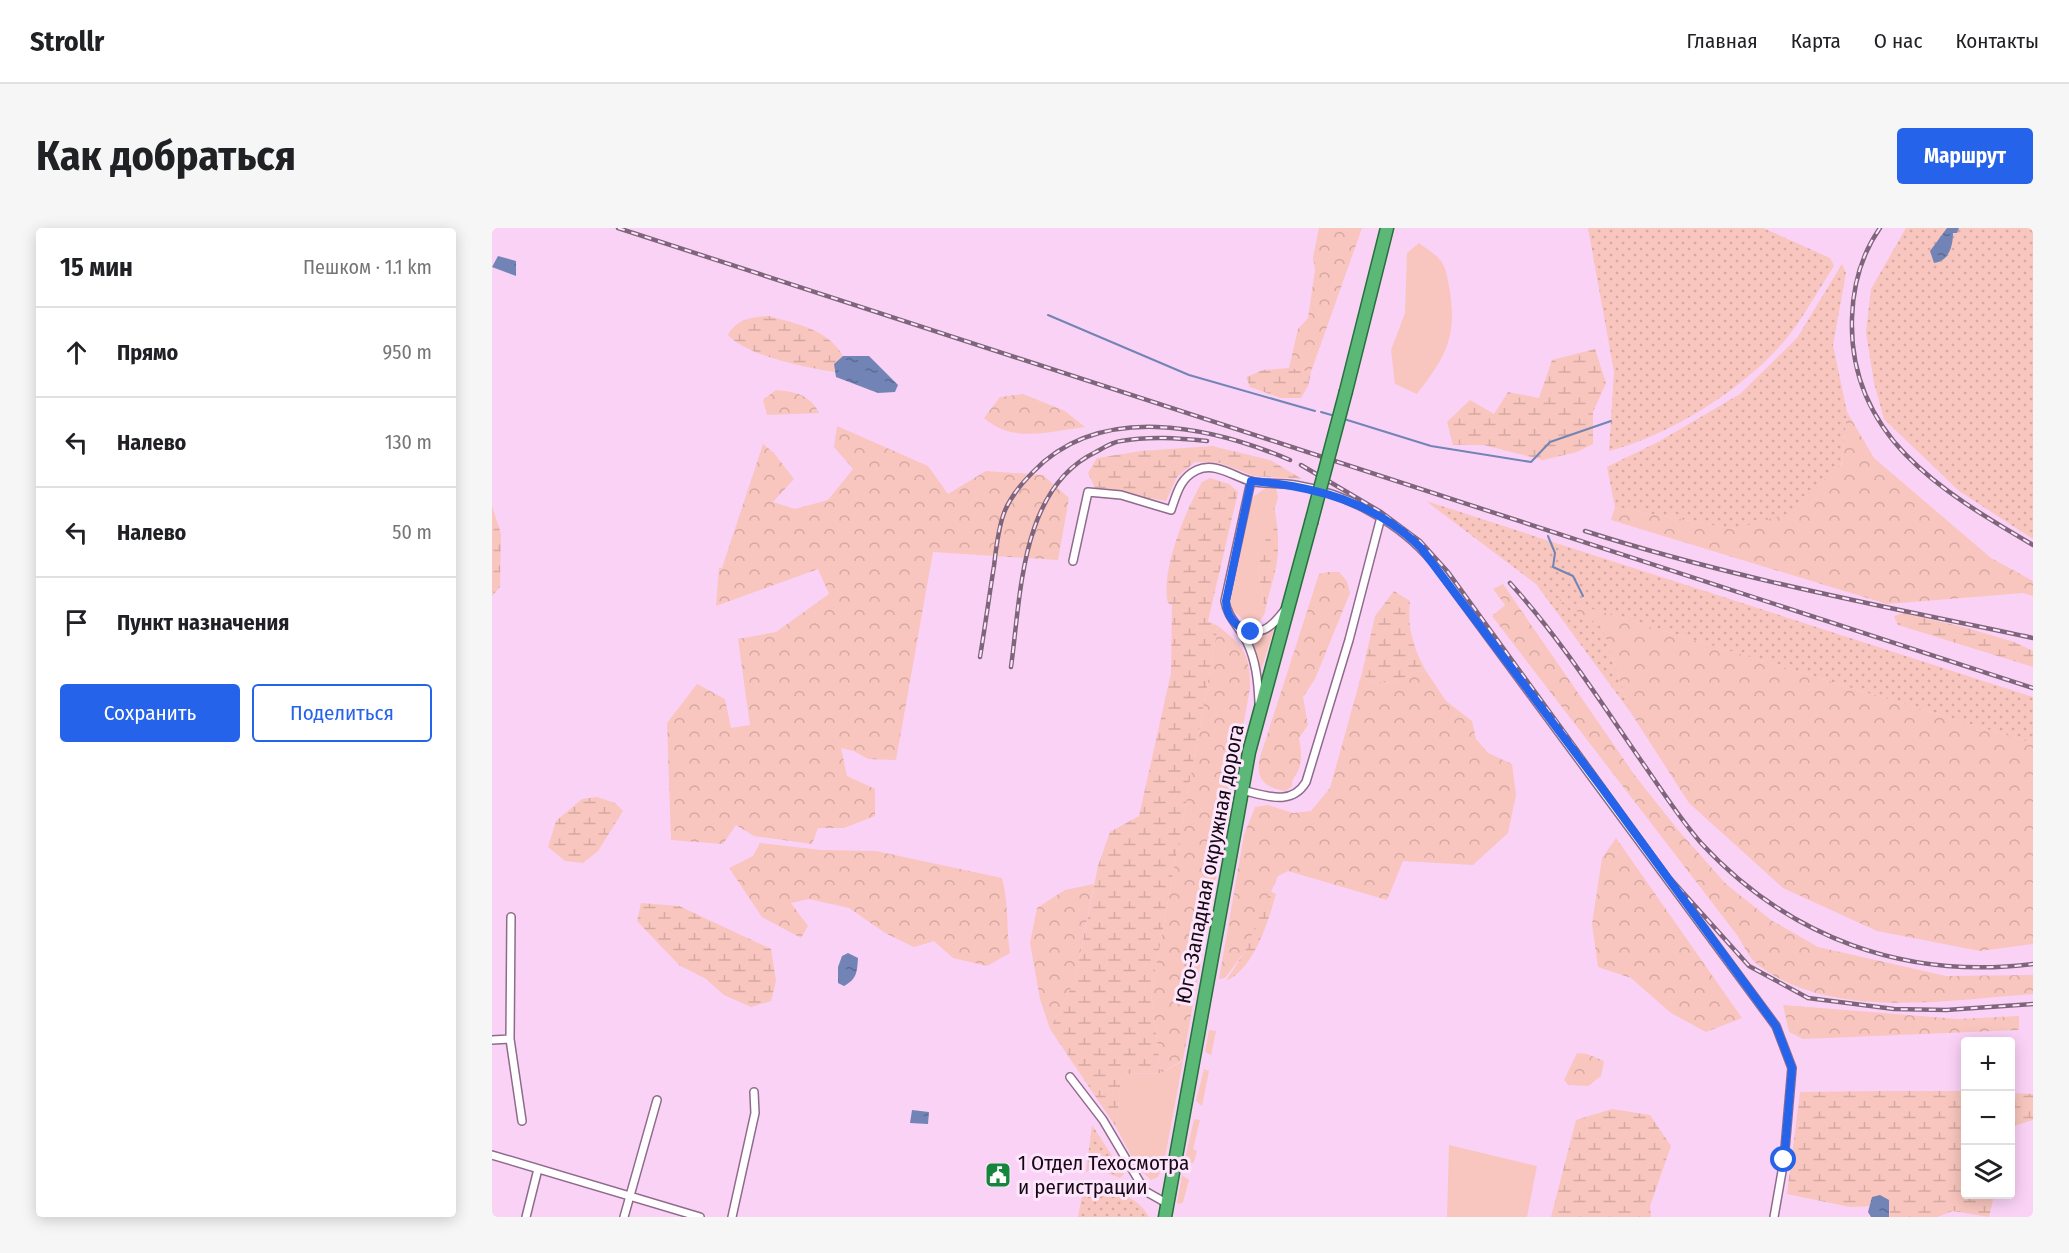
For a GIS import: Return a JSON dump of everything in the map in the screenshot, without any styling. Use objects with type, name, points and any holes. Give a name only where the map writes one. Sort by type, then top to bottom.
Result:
[{"type":"highway","name":"Юго-Западная окружная дорога","points":[[1165,1217],[1241,790],[1260,709],[1346,391],[1387,228]]},
{"type":"street","points":[[1073,561],[1088,492],[1121,495],[1171,510],[1182,479],[1199,469],[1220,468],[1251,481],[1296,485],[1313,490],[1352,503],[1381,517],[1408,535],[1433,562],[1776,1026],[1792,1068],[1784,1160],[1774,1217]]},
{"type":"street","points":[[1251,481],[1226,594],[1227,610],[1238,626],[1255,663],[1260,709]]},
{"type":"street","points":[[1241,790],[1288,798],[1298,793],[1306,782],[1349,640],[1381,517]]},
{"type":"street","points":[[1238,626],[1251,632],[1264,631],[1273,625],[1289,605]]},
{"type":"street","points":[[510,917],[510,1039],[522,1121]]},
{"type":"street","points":[[492,1040],[510,1039]]},
{"type":"street","points":[[1070,1077],[1103,1120],[1144,1191],[1168,1204]]},
{"type":"street","points":[[732,1217],[755,1113],[754,1092]]},
{"type":"street","points":[[624,1217],[657,1100]]},
{"type":"street","points":[[492,1155],[700,1217]]},
{"type":"street","points":[[526,1217],[538,1169]]},
{"type":"green space","points":[[1319,228],[1362,228],[1311,372],[1289,368],[1298,329],[1308,318],[1315,270],[1313,257]]},
{"type":"green space","points":[[1588,228],[1763,228],[1830,258],[1834,266],[1793,331],[1749,375],[1728,392],[1682,421],[1609,451],[1614,372]]},
{"type":"green space","points":[[1906,228],[2033,228],[2033,539],[1959,491],[1884,419],[1874,383],[1866,332],[1871,289]]},
{"type":"green space","points":[[1419,243],[1436,256],[1445,268],[1450,292],[1452,322],[1447,347],[1442,358],[1417,394],[1395,384],[1391,350],[1405,313],[1407,253]]},
{"type":"green space","points":[[1842,264],[1846,273],[1833,345],[1847,412],[1842,463],[1787,514],[1734,529],[1615,507],[1607,467],[1658,442],[1740,394],[1797,338]]},
{"type":"green space","points":[[769,316],[800,325],[829,339],[843,356],[834,364],[835,372],[763,355],[728,335],[740,322]]},
{"type":"green space","points":[[1595,349],[1606,383],[1593,412],[1593,444],[1577,452],[1543,460],[1484,445],[1453,445],[1447,422],[1470,400],[1494,414],[1508,392],[1539,398],[1552,360]]},
{"type":"green space","points":[[1289,368],[1311,372],[1308,386],[1301,398],[1281,398],[1250,387],[1246,377],[1263,370]]},
{"type":"green space","points":[[776,390],[801,395],[811,402],[819,413],[767,415],[763,400]]},
{"type":"green space","points":[[1023,394],[1065,411],[1085,427],[1045,433],[1019,433],[995,426],[984,418],[1000,397]]},
{"type":"green space","points":[[1847,412],[1874,458],[1991,558],[2033,581],[2033,596],[2023,593],[1887,604],[1611,520],[1615,507],[1734,529],[1842,464]]},
{"type":"green space","points":[[837,426],[928,466],[948,494],[986,471],[1043,475],[1069,498],[1058,560],[933,552],[896,760],[868,759],[854,751],[841,748],[847,776],[875,789],[875,816],[844,828],[818,828],[812,844],[754,836],[736,825],[723,844],[671,840],[667,723],[697,684],[725,699],[731,728],[750,725],[738,639],[776,632],[829,594],[818,569],[716,606],[719,568],[722,568],[763,444],[774,453],[794,479],[773,502],[795,509],[828,500],[853,469],[834,447]]},
{"type":"green space","points":[[1212,446],[1270,460],[1302,479],[1254,476],[1220,463],[1195,462],[1177,477],[1166,501],[1095,488],[1088,473],[1097,458],[1141,451]]},
{"type":"green space","points":[[1210,478],[1229,484],[1238,492],[1208,621],[1218,626],[1151,994],[1161,1073],[1122,1074],[1116,1127],[1050,1029],[1075,980],[1098,866],[1110,832],[1139,816],[1171,673],[1172,605],[1168,603],[1167,590],[1171,558],[1182,524],[1196,494],[1202,482]]},
{"type":"green space","points":[[1267,487],[1276,488],[1278,497],[1258,569],[1265,613],[1259,622],[1250,622],[1240,617],[1231,608],[1231,599],[1251,503],[1254,496]]},
{"type":"green space","points":[[1426,501],[2033,697],[2033,743],[1556,598],[1602,627],[1631,713],[1536,584]]},
{"type":"green space","points":[[492,506],[501,534],[500,587],[492,596]]},
{"type":"green space","points":[[1274,506],[1278,552],[1265,613],[1258,569]]},
{"type":"green space","points":[[1339,572],[1347,581],[1350,593],[1315,679],[1303,697],[1308,725],[1299,738],[1301,756],[1299,769],[1292,786],[1286,791],[1279,790],[1267,785],[1260,777],[1260,757],[1319,574]]},
{"type":"green space","points":[[1503,584],[1636,777],[1678,830],[1726,884],[1771,920],[1818,947],[1946,976],[2033,975],[2033,994],[1927,1002],[1891,1003],[1855,1000],[1820,994],[1787,983],[1758,965],[1492,616],[1505,605],[1493,589]]},
{"type":"green space","points":[[1394,591],[1410,601],[1409,620],[1412,637],[1426,671],[1415,672],[1394,683],[1369,681],[1362,673],[1375,616]]},
{"type":"green space","points":[[1553,597],[2033,743],[2033,944],[1980,951],[1877,931],[1783,888],[1689,803],[1631,713],[1602,627]]},
{"type":"green space","points":[[1903,613],[2014,642],[2033,651],[2033,667],[1898,625],[1894,616]]},
{"type":"green space","points":[[1218,626],[1244,652],[1249,666],[1250,688],[1183,1060],[1161,1073],[1151,994]]},
{"type":"green space","points":[[1274,629],[1260,670],[1249,635],[1260,635]]},
{"type":"green space","points":[[1426,671],[1446,701],[1472,721],[1476,739],[1488,753],[1512,764],[1516,795],[1508,833],[1473,865],[1403,861],[1387,900],[1288,871],[1278,876],[1245,951],[1225,978],[1219,979],[1244,835],[1255,807],[1268,805],[1293,813],[1311,811],[1330,788],[1362,673],[1369,681],[1394,683],[1415,672]]},
{"type":"green space","points":[[597,797],[615,803],[623,811],[598,851],[583,863],[565,861],[548,847],[556,821],[582,799]]},
{"type":"green space","points":[[1616,838],[1742,1018],[1706,1032],[1671,1013],[1631,978],[1598,967],[1592,924],[1602,858]]},
{"type":"green space","points":[[760,843],[821,850],[876,851],[1002,878],[1006,897],[1010,953],[987,966],[953,958],[934,941],[914,947],[885,933],[849,908],[809,899],[791,903],[808,926],[801,938],[762,917],[729,868],[753,856]]},
{"type":"green space","points":[[1094,884],[1075,980],[1050,1029],[1040,999],[1030,943],[1037,908],[1065,890]]},
{"type":"green space","points":[[1270,891],[1276,894],[1258,944],[1244,966],[1226,981],[1245,951]]},
{"type":"green space","points":[[641,903],[679,906],[771,949],[776,981],[771,1001],[751,1007],[724,995],[706,979],[679,965],[637,921]]},
{"type":"green space","points":[[1783,1005],[1958,1019],[2019,1016],[2019,1030],[1803,1039],[1789,1032]]},
{"type":"green space","points":[[1209,1030],[1216,1031],[1211,1055],[1205,1052]]},
{"type":"green space","points":[[1577,1053],[1587,1054],[1604,1061],[1601,1076],[1588,1086],[1569,1085],[1564,1080]]},
{"type":"green space","points":[[1183,1061],[1164,1163],[1158,1177],[1151,1180],[1137,1167],[1116,1127],[1122,1074],[1161,1073]]},
{"type":"green space","points":[[1204,1069],[1209,1071],[1202,1106],[1196,1101]]},
{"type":"green space","points":[[1961,1091],[1961,1199],[1993,1199],[1989,1217],[1953,1211],[1937,1217],[1889,1217],[1890,1211],[1872,1197],[1870,1206],[1850,1207],[1787,1194],[1800,1092]]},
{"type":"green space","points":[[2015,1093],[2033,1094],[2033,1120],[2015,1126]]},
{"type":"green space","points":[[1612,1109],[1650,1115],[1671,1146],[1650,1206],[1651,1217],[1551,1217],[1576,1120]]},
{"type":"green space","points":[[1194,1119],[1200,1120],[1193,1149],[1197,1151],[1194,1162],[1187,1166],[1184,1163]]},
{"type":"green space","points":[[1092,1125],[1124,1174],[1120,1178],[1093,1168],[1086,1172]]},
{"type":"green space","points":[[1449,1145],[1537,1166],[1527,1217],[1447,1217]]},
{"type":"green space","points":[[1182,1175],[1189,1180],[1183,1202],[1180,1204],[1177,1203]]},
{"type":"green space","points":[[1084,1185],[1112,1191],[1130,1198],[1144,1209],[1149,1217],[1078,1217]]},
{"type":"water","points":[[1947,228],[1959,228],[1957,233],[1953,233],[1951,248],[1947,256],[1934,263],[1930,251]]},
{"type":"water","points":[[498,256],[516,261],[516,276],[492,267]]},
{"type":"water","points":[[843,356],[869,356],[898,385],[895,392],[878,393],[836,377],[834,364]]},
{"type":"water","points":[[848,953],[858,958],[857,967],[854,978],[844,986],[838,983],[838,967],[842,956]]},
{"type":"water","points":[[912,1110],[929,1112],[928,1124],[910,1123]]},
{"type":"water","points":[[1880,1195],[1889,1200],[1889,1217],[1871,1217],[1868,1212],[1872,1197]]},
{"type":"waterway","points":[[1048,315],[1189,375],[1315,411]]},
{"type":"waterway","points":[[1321,412],[1335,416]]},
{"type":"waterway","points":[[1344,419],[1431,446],[1531,462],[1550,442],[1611,421]]},
{"type":"waterway","points":[[1548,536],[1555,553],[1553,567],[1573,576],[1583,596]]},
{"type":"railway","points":[[618,228],[2033,688]]},
{"type":"railway","points":[[1880,228],[1863,260],[1856,282],[1853,306],[1855,360],[1866,396],[1884,428],[1907,456],[1935,481],[1966,504],[2033,545]]},
{"type":"railway","points":[[980,657],[1000,526],[1004,513],[1013,496],[1025,481],[1060,450],[1090,436],[1123,428],[1157,427],[1191,430],[1226,438],[1290,460]]},
{"type":"railway","points":[[1011,667],[1022,577],[1029,546],[1038,517],[1052,491],[1071,469],[1111,444],[1132,439],[1174,438],[1207,441]]},
{"type":"railway","points":[[1301,465],[1381,512],[1420,541],[1448,572],[1670,878],[1749,966],[1808,998],[1894,1009],[1946,1010],[2033,1004]]},
{"type":"railway","points":[[1585,531],[1751,577],[2033,638]]},
{"type":"railway","points":[[1510,583],[1563,648],[1670,803],[1701,843],[1735,876],[1772,904],[1811,927],[1852,945],[1895,958],[1940,965],[1986,967],[2033,964]]},
{"type":"place","name":"1 Отдел Техосмотра и регистрации","points":[[998,1175]]},
{"type":"route","points":[[1251,632],[1238,626],[1230,617],[1226,594],[1251,481],[1296,485],[1322,492],[1381,517],[1408,535],[1433,562],[1776,1026],[1786,1047],[1792,1068],[1784,1160]]}]
